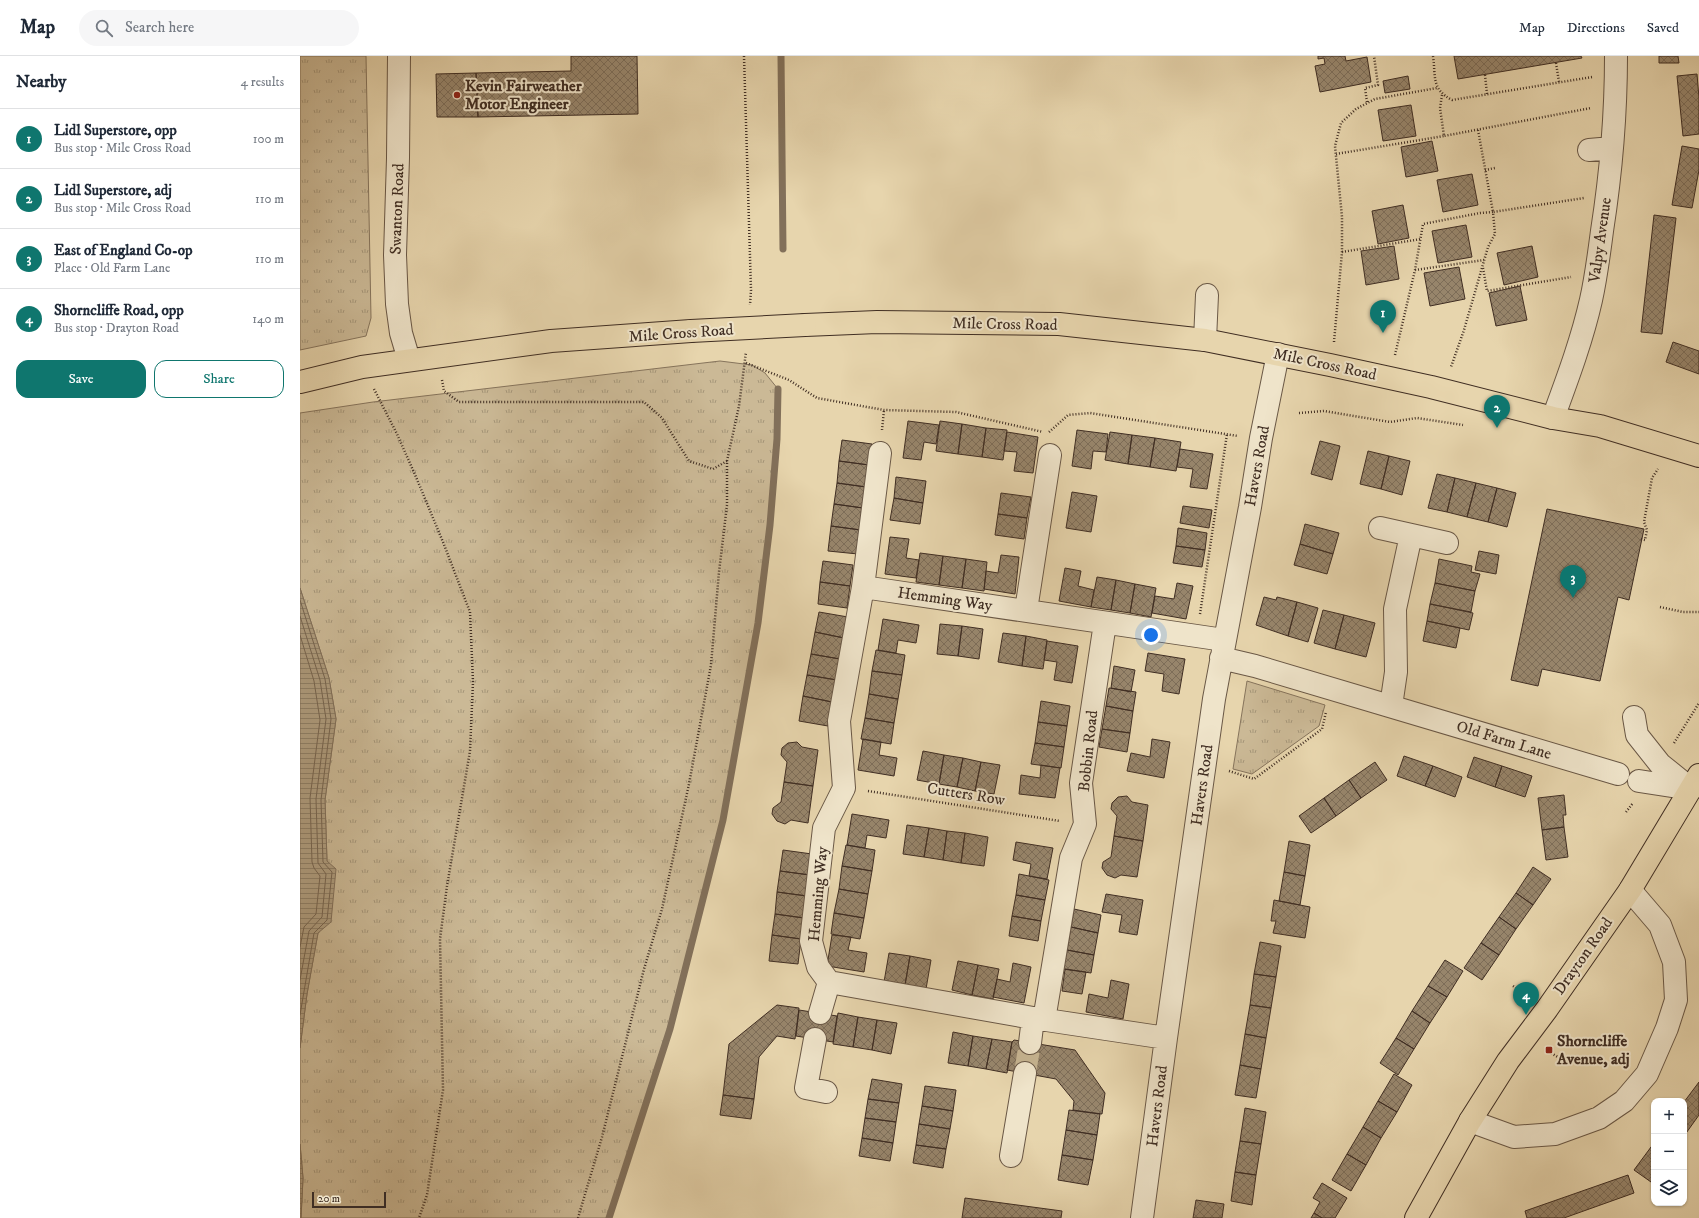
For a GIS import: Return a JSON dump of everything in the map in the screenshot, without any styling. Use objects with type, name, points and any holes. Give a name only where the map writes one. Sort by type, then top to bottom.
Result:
[{"type":"main road","name":"Mile Cross Road","points":[[300,382],[362,367],[551,341],[691,331],[877,322],[1059,324],[1205,340],[1278,354],[1444,390],[1553,418],[1600,426],[1699,456]]},
{"type":"main road","name":"Drayton Road","points":[[1416,1218],[1470,1121],[1513,1055],[1630,890],[1697,779]]},
{"type":"street","name":"Swanton Road","points":[[399,56],[395,255],[397,304],[400,326],[409,360]]},
{"type":"street","name":"Valpy Avenue","points":[[1553,418],[1569,373],[1591,300],[1596,273],[1612,148],[1616,103],[1616,64]]},
{"type":"street","points":[[1589,150],[1612,148]]},
{"type":"street","points":[[1205,340],[1207,294]]},
{"type":"street","name":"Havers Road","points":[[1142,1218],[1214,698],[1250,507],[1261,438],[1278,354]]},
{"type":"street","points":[[844,788],[839,721],[863,588],[880,453]]},
{"type":"street","points":[[1026,610],[1050,455]]},
{"type":"street","points":[[1380,528],[1447,543]]},
{"type":"street","points":[[1391,706],[1396,672],[1395,609],[1411,535]]},
{"type":"street","name":"Hemming Way","points":[[863,588],[1197,635],[1223,649]]},
{"type":"street","name":"Bobbin Road","points":[[1030,1043],[1038,1019],[1071,858],[1085,824],[1081,783],[1105,623]]},
{"type":"street","name":"Old Farm Lane","points":[[1223,649],[1331,688],[1618,774]]},
{"type":"street","points":[[1634,717],[1637,735],[1660,764],[1697,779]]},
{"type":"street","points":[[1639,781],[1697,779]]},
{"type":"street","name":"Hemming Way","points":[[830,982],[818,967],[811,941],[824,828],[844,788]]},
{"type":"street","points":[[1470,1121],[1514,1137],[1555,1134],[1599,1118],[1624,1102],[1647,1074],[1667,1028],[1676,1000],[1674,962],[1660,925],[1630,890]]},
{"type":"street","points":[[820,1013],[830,982],[1038,1019],[1166,1038]]},
{"type":"street","points":[[815,1039],[806,1088],[826,1092]]},
{"type":"street","points":[[1011,1156],[1025,1073]]},
{"type":"path","points":[[744,56],[751,290],[749,312]]},
{"type":"path","points":[[1367,102],[1365,88],[1378,85],[1374,56]]},
{"type":"path","points":[[1433,56],[1437,88],[1442,95],[1452,100],[1559,82],[1616,64]]},
{"type":"path","points":[[1556,63],[1559,82]]},
{"type":"path","points":[[1484,75],[1487,94]]},
{"type":"path","points":[[1330,365],[1337,320],[1342,252],[1342,217],[1335,146],[1341,123],[1356,109],[1375,99],[1437,88]]},
{"type":"path","points":[[1442,95],[1440,108],[1444,136]]},
{"type":"path","points":[[1336,154],[1478,130],[1616,103]]},
{"type":"path","points":[[1444,390],[1464,330],[1482,265],[1488,247],[1495,234],[1493,212],[1478,130]]},
{"type":"path","points":[[1485,170],[1495,168]]},
{"type":"path","points":[[1390,378],[1415,270],[1423,224],[1480,213],[1607,193]]},
{"type":"path","points":[[1342,252],[1420,239]]},
{"type":"path","points":[[1415,270],[1484,260]]},
{"type":"path","points":[[1482,265],[1487,291],[1596,273]]},
{"type":"path","points":[[578,1218],[602,1137],[644,969],[662,909],[690,784],[711,665],[727,505],[727,461],[739,406],[747,348]]},
{"type":"path","points":[[438,356],[444,391],[459,402],[644,402],[662,418],[690,461],[713,469],[727,461]]},
{"type":"path","points":[[746,363],[789,380],[817,398],[884,410],[956,412],[1047,434],[1068,415],[1090,413],[1261,438]]},
{"type":"path","points":[[362,367],[397,434],[443,542],[470,612],[473,682],[470,751],[447,886],[440,939],[443,1090],[427,1195],[419,1218]]},
{"type":"path","points":[[1299,413],[1324,411],[1390,422],[1417,418],[1463,425]]},
{"type":"path","points":[[1197,635],[1227,434]]},
{"type":"path","points":[[1642,539],[1645,540],[1647,530],[1644,522],[1652,478],[1656,470],[1661,466]]},
{"type":"path","points":[[1660,607],[1683,612],[1699,612]]},
{"type":"path","points":[[1229,771],[1254,779],[1322,729],[1331,688]]},
{"type":"path","name":"Cutters Row","points":[[844,788],[1085,824]]},
{"type":"green space","points":[[300,56],[366,56],[371,318],[366,336],[300,350]]},
{"type":"green space","points":[[720,361],[752,365],[765,373],[778,389],[777,439],[770,525],[758,623],[723,820],[670,1029],[609,1218],[301,1218],[303,1178],[300,1144],[300,1048],[307,994],[318,933],[327,861],[325,800],[336,719],[329,678],[300,588],[300,413],[373,402]]},
{"type":"green space","points":[[1247,681],[1325,705],[1319,726],[1252,774],[1233,769]]},
{"type":"water","points":[[300,588],[329,678],[336,719],[325,800],[327,861],[336,869],[331,922],[318,933],[307,994],[300,1048]]},
{"type":"water","points":[[300,1144],[303,1178],[301,1218],[300,1218]]},
{"type":"building","points":[[571,56],[637,56],[638,114],[478,117],[476,73],[571,71]]},
{"type":"building","points":[[1318,56],[1345,56],[1346,61],[1367,57],[1371,82],[1320,92],[1315,66],[1325,64],[1324,58],[1318,59]]},
{"type":"building","points":[[1454,56],[1581,56],[1582,58],[1458,79]]},
{"type":"building","points":[[1659,56],[1678,56],[1679,63],[1659,63]]},
{"type":"building","name":"Kevin Fairweather Motor Engineer","points":[[476,73],[478,117],[437,117],[436,74]]},
{"type":"building","points":[[1697,74],[1699,134],[1683,136],[1677,76]]},
{"type":"building","points":[[1408,76],[1410,89],[1385,93],[1383,81]]},
{"type":"building","points":[[1411,105],[1416,136],[1383,141],[1378,110]]},
{"type":"building","points":[[1432,141],[1438,171],[1406,177],[1401,147]]},
{"type":"building","points":[[1682,146],[1699,149],[1699,170],[1692,208],[1672,205]]},
{"type":"building","points":[[1472,174],[1478,205],[1443,212],[1437,180]]},
{"type":"building","points":[[1403,205],[1409,238],[1378,244],[1372,211]]},
{"type":"building","points":[[1654,215],[1676,218],[1662,334],[1641,332]]},
{"type":"building","points":[[1466,225],[1472,257],[1438,263],[1432,231]]},
{"type":"building","points":[[1394,246],[1399,279],[1366,285],[1361,251]]},
{"type":"building","points":[[1532,246],[1538,277],[1504,285],[1497,253]]},
{"type":"building","points":[[1459,267],[1465,299],[1430,306],[1424,273]]},
{"type":"building","points":[[1520,286],[1527,320],[1496,326],[1489,293]]},
{"type":"building","points":[[1673,342],[1699,351],[1699,374],[1666,362]]},
{"type":"building","points":[[908,421],[939,425],[936,444],[924,442],[921,460],[903,458]]},
{"type":"building","points":[[940,421],[962,424],[958,454],[936,451]]},
{"type":"building","points":[[962,424],[986,428],[982,457],[958,454]]},
{"type":"building","points":[[986,428],[1007,430],[1003,460],[982,457]]},
{"type":"building","points":[[1077,430],[1108,434],[1106,452],[1093,451],[1091,469],[1072,466]]},
{"type":"building","points":[[1007,432],[1038,437],[1033,473],[1014,471],[1017,452],[1004,451]]},
{"type":"building","points":[[1110,432],[1132,435],[1128,464],[1105,460]]},
{"type":"building","points":[[1132,435],[1155,438],[1150,467],[1128,464]]},
{"type":"building","points":[[1155,438],[1181,442],[1176,471],[1150,467]]},
{"type":"building","points":[[842,440],[872,444],[869,465],[839,461]]},
{"type":"building","points":[[1320,441],[1340,446],[1332,480],[1311,474]]},
{"type":"building","points":[[1180,449],[1213,454],[1207,489],[1190,487],[1193,469],[1177,467]]},
{"type":"building","points":[[1368,451],[1389,456],[1381,489],[1360,484]]},
{"type":"building","points":[[1389,456],[1410,461],[1402,495],[1381,489]]},
{"type":"building","points":[[839,461],[869,465],[866,487],[837,483]]},
{"type":"building","points":[[1437,474],[1455,478],[1447,512],[1428,508]]},
{"type":"building","points":[[896,477],[926,481],[923,503],[894,498]]},
{"type":"building","points":[[1455,478],[1476,483],[1467,517],[1447,512]]},
{"type":"building","points":[[837,483],[866,487],[863,508],[834,504]]},
{"type":"building","points":[[1476,483],[1497,488],[1488,522],[1467,517]]},
{"type":"building","points":[[1497,488],[1516,493],[1507,527],[1488,522]]},
{"type":"building","points":[[1072,492],[1097,496],[1091,532],[1066,528]]},
{"type":"building","points":[[1001,493],[1031,497],[1027,518],[998,514]]},
{"type":"building","points":[[894,498],[923,503],[920,524],[890,520]]},
{"type":"building","points":[[834,504],[863,508],[861,530],[831,526]]},
{"type":"building","points":[[1183,506],[1212,510],[1209,528],[1180,523]]},
{"type":"building","points":[[1547,509],[1644,529],[1629,600],[1618,597],[1600,681],[1542,669],[1538,686],[1511,680]]},
{"type":"building","points":[[998,514],[1027,518],[1024,539],[995,535]]},
{"type":"building","points":[[1305,524],[1339,533],[1333,554],[1300,544]]},
{"type":"building","points":[[831,526],[861,530],[858,554],[828,551]]},
{"type":"building","points":[[1178,528],[1207,533],[1205,550],[1176,546]]},
{"type":"building","points":[[890,537],[909,539],[906,558],[919,560],[916,578],[885,574]]},
{"type":"building","points":[[1300,544],[1333,554],[1327,574],[1294,565]]},
{"type":"building","points":[[1176,546],[1205,550],[1202,567],[1173,563]]},
{"type":"building","points":[[1479,551],[1499,555],[1496,574],[1475,570]]},
{"type":"building","points":[[920,553],[943,556],[939,585],[916,582]]},
{"type":"building","points":[[1001,555],[1019,557],[1015,594],[984,589],[986,571],[998,573]]},
{"type":"building","points":[[943,556],[966,559],[962,588],[939,585]]},
{"type":"building","points":[[966,559],[987,562],[984,591],[962,588]]},
{"type":"building","points":[[1439,559],[1472,566],[1471,572],[1480,574],[1475,591],[1435,583]]},
{"type":"building","points":[[823,561],[853,565],[850,586],[820,582]]},
{"type":"building","points":[[1065,568],[1081,571],[1078,586],[1094,590],[1091,607],[1059,601]]},
{"type":"building","points":[[1097,577],[1116,580],[1111,610],[1091,607]]},
{"type":"building","points":[[1116,580],[1135,584],[1130,613],[1111,610]]},
{"type":"building","points":[[820,582],[850,586],[847,608],[818,604]]},
{"type":"building","points":[[1177,583],[1193,586],[1186,619],[1152,613],[1155,596],[1174,599]]},
{"type":"building","points":[[1435,583],[1475,591],[1471,612],[1430,604]]},
{"type":"building","points":[[1135,584],[1156,588],[1151,617],[1130,613]]},
{"type":"building","points":[[1264,597],[1276,600],[1277,597],[1297,602],[1288,636],[1256,625]]},
{"type":"building","points":[[1297,602],[1318,608],[1308,642],[1288,636]]},
{"type":"building","points":[[1430,604],[1473,613],[1469,630],[1427,621]]},
{"type":"building","points":[[1323,610],[1344,615],[1335,649],[1314,643]]},
{"type":"building","points":[[819,612],[848,617],[844,638],[815,632]]},
{"type":"building","points":[[1344,615],[1375,623],[1366,657],[1335,649]]},
{"type":"building","points":[[883,619],[919,625],[916,643],[898,640],[896,653],[878,650]]},
{"type":"building","points":[[1427,621],[1460,628],[1456,648],[1423,641]]},
{"type":"building","points":[[940,624],[962,626],[958,656],[937,654]]},
{"type":"building","points":[[962,626],[983,629],[979,659],[958,656]]},
{"type":"building","points":[[815,632],[844,638],[840,659],[811,654]]},
{"type":"building","points":[[1003,633],[1026,636],[1022,666],[998,662]]},
{"type":"building","points":[[1026,636],[1047,640],[1043,669],[1022,666]]},
{"type":"building","points":[[1047,641],[1078,646],[1072,683],[1054,680],[1057,662],[1044,660]]},
{"type":"building","points":[[876,650],[905,655],[902,675],[872,671]]},
{"type":"building","points":[[1148,653],[1185,659],[1179,694],[1162,691],[1164,674],[1145,671]]},
{"type":"building","points":[[811,654],[840,659],[837,680],[807,675]]},
{"type":"building","points":[[1114,666],[1135,670],[1131,692],[1111,688]]},
{"type":"building","points":[[872,671],[902,675],[898,699],[869,694]]},
{"type":"building","points":[[807,675],[837,680],[832,702],[803,696]]},
{"type":"building","points":[[1109,688],[1136,692],[1133,711],[1106,706]]},
{"type":"building","points":[[869,694],[898,699],[894,723],[865,718]]},
{"type":"building","points":[[803,696],[832,702],[828,726],[799,721]]},
{"type":"building","points":[[1041,701],[1070,706],[1067,726],[1038,722]]},
{"type":"building","points":[[1106,706],[1133,711],[1130,733],[1102,729]]},
{"type":"building","points":[[865,718],[894,723],[891,744],[861,739]]},
{"type":"building","points":[[1038,722],[1067,726],[1064,747],[1035,743]]},
{"type":"building","points":[[1102,729],[1130,733],[1127,752],[1099,747]]},
{"type":"building","points":[[863,739],[881,742],[879,755],[897,758],[894,776],[858,770]]},
{"type":"building","points":[[1152,739],[1170,742],[1164,778],[1127,771],[1131,753],[1150,757]]},
{"type":"building","points":[[797,742],[802,747],[818,750],[813,786],[784,782],[787,762],[781,755],[782,748],[788,743]]},
{"type":"building","points":[[1035,743],[1064,747],[1061,768],[1031,764]]},
{"type":"building","points":[[923,751],[944,755],[939,784],[917,780]]},
{"type":"building","points":[[944,755],[963,758],[957,787],[939,784]]},
{"type":"building","points":[[1404,756],[1433,766],[1425,786],[1397,776]]},
{"type":"building","points":[[1474,757],[1502,766],[1495,787],[1467,777]]},
{"type":"building","points":[[963,758],[981,762],[975,791],[957,787]]},
{"type":"building","points":[[981,762],[1000,765],[994,794],[975,791]]},
{"type":"building","points":[[1375,762],[1387,780],[1361,798],[1349,780]]},
{"type":"building","points":[[1041,765],[1060,768],[1055,798],[1019,794],[1021,775],[1040,778]]},
{"type":"building","points":[[1433,766],[1462,777],[1455,797],[1425,786]]},
{"type":"building","points":[[1502,766],[1532,776],[1525,797],[1495,787]]},
{"type":"building","points":[[1349,780],[1361,798],[1336,816],[1324,798]]},
{"type":"building","points":[[784,782],[813,786],[808,823],[791,820],[785,824],[777,821],[772,814],[773,808],[781,802]]},
{"type":"building","points":[[1564,795],[1566,815],[1563,815],[1564,827],[1542,830],[1538,798]]},
{"type":"building","points":[[1127,796],[1132,802],[1148,805],[1143,841],[1114,836],[1117,816],[1111,809],[1112,803],[1118,797]]},
{"type":"building","points":[[1324,798],[1336,816],[1311,833],[1299,816]]},
{"type":"building","points":[[852,814],[889,820],[886,838],[867,835],[865,848],[847,845]]},
{"type":"building","points":[[907,825],[929,828],[924,857],[903,854]]},
{"type":"building","points":[[1564,827],[1568,857],[1546,860],[1542,830]]},
{"type":"building","points":[[929,828],[947,831],[943,860],[924,857]]},
{"type":"building","points":[[947,831],[965,833],[961,863],[943,860]]},
{"type":"building","points":[[965,833],[988,837],[984,866],[961,863]]},
{"type":"building","points":[[1114,836],[1143,841],[1137,877],[1121,875],[1115,878],[1107,875],[1102,868],[1103,862],[1111,857]]},
{"type":"building","points":[[1289,841],[1310,845],[1305,876],[1284,872]]},
{"type":"building","points":[[1016,842],[1053,848],[1047,879],[1029,876],[1031,864],[1013,860]]},
{"type":"building","points":[[846,845],[875,850],[872,871],[842,866]]},
{"type":"building","points":[[783,850],[812,854],[810,875],[780,871]]},
{"type":"building","points":[[842,866],[872,871],[868,894],[839,889]]},
{"type":"building","points":[[1533,867],[1551,879],[1533,905],[1516,893]]},
{"type":"building","points":[[780,871],[810,875],[807,896],[777,892]]},
{"type":"building","points":[[1284,872],[1305,876],[1300,905],[1279,901]]},
{"type":"building","points":[[1019,874],[1049,880],[1045,900],[1016,895]]},
{"type":"building","points":[[839,889],[868,894],[864,918],[834,913]]},
{"type":"building","points":[[777,892],[807,896],[804,918],[775,914]]},
{"type":"building","points":[[1516,893],[1533,905],[1516,929],[1499,917]]},
{"type":"building","points":[[1106,894],[1143,900],[1137,935],[1119,932],[1122,915],[1102,912]]},
{"type":"building","points":[[1016,895],[1045,900],[1041,921],[1012,916]]},
{"type":"building","points":[[1274,900],[1310,907],[1305,938],[1273,933],[1276,921],[1271,921]]},
{"type":"building","points":[[1074,909],[1101,915],[1098,933],[1071,927]]},
{"type":"building","points":[[834,913],[864,918],[860,939],[831,934]]},
{"type":"building","points":[[775,914],[804,918],[801,939],[772,935]]},
{"type":"building","points":[[1012,916],[1041,921],[1038,941],[1009,936]]},
{"type":"building","points":[[1499,917],[1516,929],[1499,955],[1481,943]]},
{"type":"building","points":[[1071,927],[1098,933],[1094,955],[1067,950]]},
{"type":"building","points":[[772,935],[801,939],[798,964],[769,961]]},
{"type":"building","points":[[832,935],[851,937],[848,950],[867,953],[864,972],[827,966]]},
{"type":"building","points":[[1260,942],[1281,946],[1276,977],[1254,974]]},
{"type":"building","points":[[1481,943],[1499,955],[1482,980],[1464,968]]},
{"type":"building","points":[[1067,950],[1094,955],[1091,973],[1063,969]]},
{"type":"building","points":[[889,953],[910,956],[905,985],[884,982]]},
{"type":"building","points":[[910,956],[931,960],[926,989],[905,985]]},
{"type":"building","points":[[1445,960],[1463,971],[1447,997],[1428,986]]},
{"type":"building","points":[[958,961],[978,965],[972,995],[952,990]]},
{"type":"building","points":[[1013,963],[1031,967],[1024,1003],[993,997],[997,979],[1010,982]]},
{"type":"building","points":[[978,965],[999,969],[993,999],[972,995]]},
{"type":"building","points":[[1065,969],[1086,972],[1082,994],[1062,991]]},
{"type":"building","points":[[1254,974],[1276,977],[1271,1008],[1250,1005]]},
{"type":"building","points":[[1111,980],[1129,984],[1123,1019],[1086,1012],[1089,994],[1108,998]]},
{"type":"building","points":[[1428,986],[1447,997],[1430,1023],[1412,1011]]},
{"type":"building","points":[[777,1005],[799,1008],[795,1039],[777,1036],[759,1057],[754,1099],[723,1095],[729,1044]]},
{"type":"building","points":[[1250,1005],[1271,1008],[1266,1038],[1245,1034]]},
{"type":"building","points":[[799,1010],[837,1016],[833,1042],[796,1036]]},
{"type":"building","points":[[1412,1011],[1430,1023],[1414,1049],[1396,1038]]},
{"type":"building","points":[[838,1013],[858,1017],[853,1047],[833,1044]]},
{"type":"building","points":[[858,1017],[877,1020],[872,1050],[853,1047]]},
{"type":"building","points":[[877,1020],[897,1023],[891,1054],[872,1050]]},
{"type":"building","points":[[953,1032],[973,1036],[968,1066],[948,1063]]},
{"type":"building","points":[[1245,1034],[1266,1038],[1261,1069],[1240,1065]]},
{"type":"building","points":[[973,1036],[992,1039],[986,1069],[968,1066]]},
{"type":"building","points":[[1396,1038],[1414,1049],[1398,1075],[1380,1063]]},
{"type":"building","points":[[992,1039],[1012,1042],[1007,1073],[986,1069]]},
{"type":"building","points":[[1014,1040],[1075,1050],[1105,1093],[1102,1114],[1073,1110],[1074,1101],[1056,1079],[1007,1070],[1012,1042]]},
{"type":"building","points":[[1240,1065],[1261,1069],[1256,1098],[1235,1095]]},
{"type":"building","points":[[1394,1074],[1412,1085],[1397,1112],[1378,1101]]},
{"type":"building","points":[[872,1079],[902,1084],[899,1103],[868,1099]]},
{"type":"building","points":[[1699,1082],[1699,1115],[1687,1132],[1687,1098]]},
{"type":"building","points":[[925,1086],[956,1090],[953,1111],[922,1106]]},
{"type":"building","points":[[723,1095],[754,1099],[751,1119],[720,1115]]},
{"type":"building","points":[[868,1099],[899,1103],[896,1122],[865,1118]]},
{"type":"building","points":[[1378,1101],[1397,1112],[1381,1138],[1363,1127]]},
{"type":"building","points":[[922,1106],[953,1111],[950,1129],[919,1124]]},
{"type":"building","points":[[1245,1108],[1266,1112],[1261,1144],[1240,1141]]},
{"type":"building","points":[[1069,1110],[1100,1114],[1097,1135],[1066,1130]]},
{"type":"building","points":[[865,1118],[896,1122],[893,1143],[862,1138]]},
{"type":"building","points":[[919,1124],[950,1129],[946,1149],[916,1145]]},
{"type":"building","points":[[1363,1127],[1381,1138],[1366,1165],[1347,1154]]},
{"type":"building","points":[[1066,1130],[1097,1135],[1093,1160],[1062,1155]]},
{"type":"building","points":[[862,1138],[893,1143],[890,1161],[859,1156]]},
{"type":"building","points":[[1240,1141],[1261,1144],[1256,1175],[1235,1172]]},
{"type":"building","points":[[916,1145],[946,1149],[943,1168],[913,1163]]},
{"type":"building","points":[[1651,1147],[1651,1182],[1634,1170]]},
{"type":"building","points":[[1347,1154],[1366,1165],[1351,1191],[1332,1180]]},
{"type":"building","points":[[1062,1155],[1093,1160],[1088,1185],[1058,1180]]},
{"type":"building","points":[[1235,1172],[1256,1175],[1252,1205],[1231,1201]]},
{"type":"building","points":[[1628,1175],[1634,1193],[1564,1218],[1527,1218],[1525,1211]]},
{"type":"building","points":[[1322,1183],[1347,1198],[1335,1218],[1322,1218],[1314,1213],[1320,1202],[1313,1198]]},
{"type":"building","points":[[965,1198],[1062,1211],[1061,1218],[962,1218]]},
{"type":"building","points":[[1196,1200],[1224,1204],[1222,1218],[1193,1218]]},
{"type":"building","points":[[1314,1213],[1322,1218],[1311,1218]]},
{"type":"waterway","points":[[781,56],[783,249]]},
{"type":"waterway","points":[[609,1218],[670,1029],[723,820],[758,623],[770,525],[777,439],[778,389]]},
{"type":"tunnel","points":[[1025,1073],[1030,1043]]},
{"type":"place","name":"Kevin Fairweather Motor Engineer","points":[[457,95]]},
{"type":"place","name":"Lidl Superstore, opp","points":[[1383,333]]},
{"type":"place","name":"Lidl Superstore, adj","points":[[1497,428]]},
{"type":"place","name":"East of England Co-op","points":[[1573,598]]},
{"type":"place","name":"Shorncliffe Road, opp","points":[[1526,1015]]},
{"type":"place","name":"Shorncliffe Avenue, adj","points":[[1549,1050]]}]
